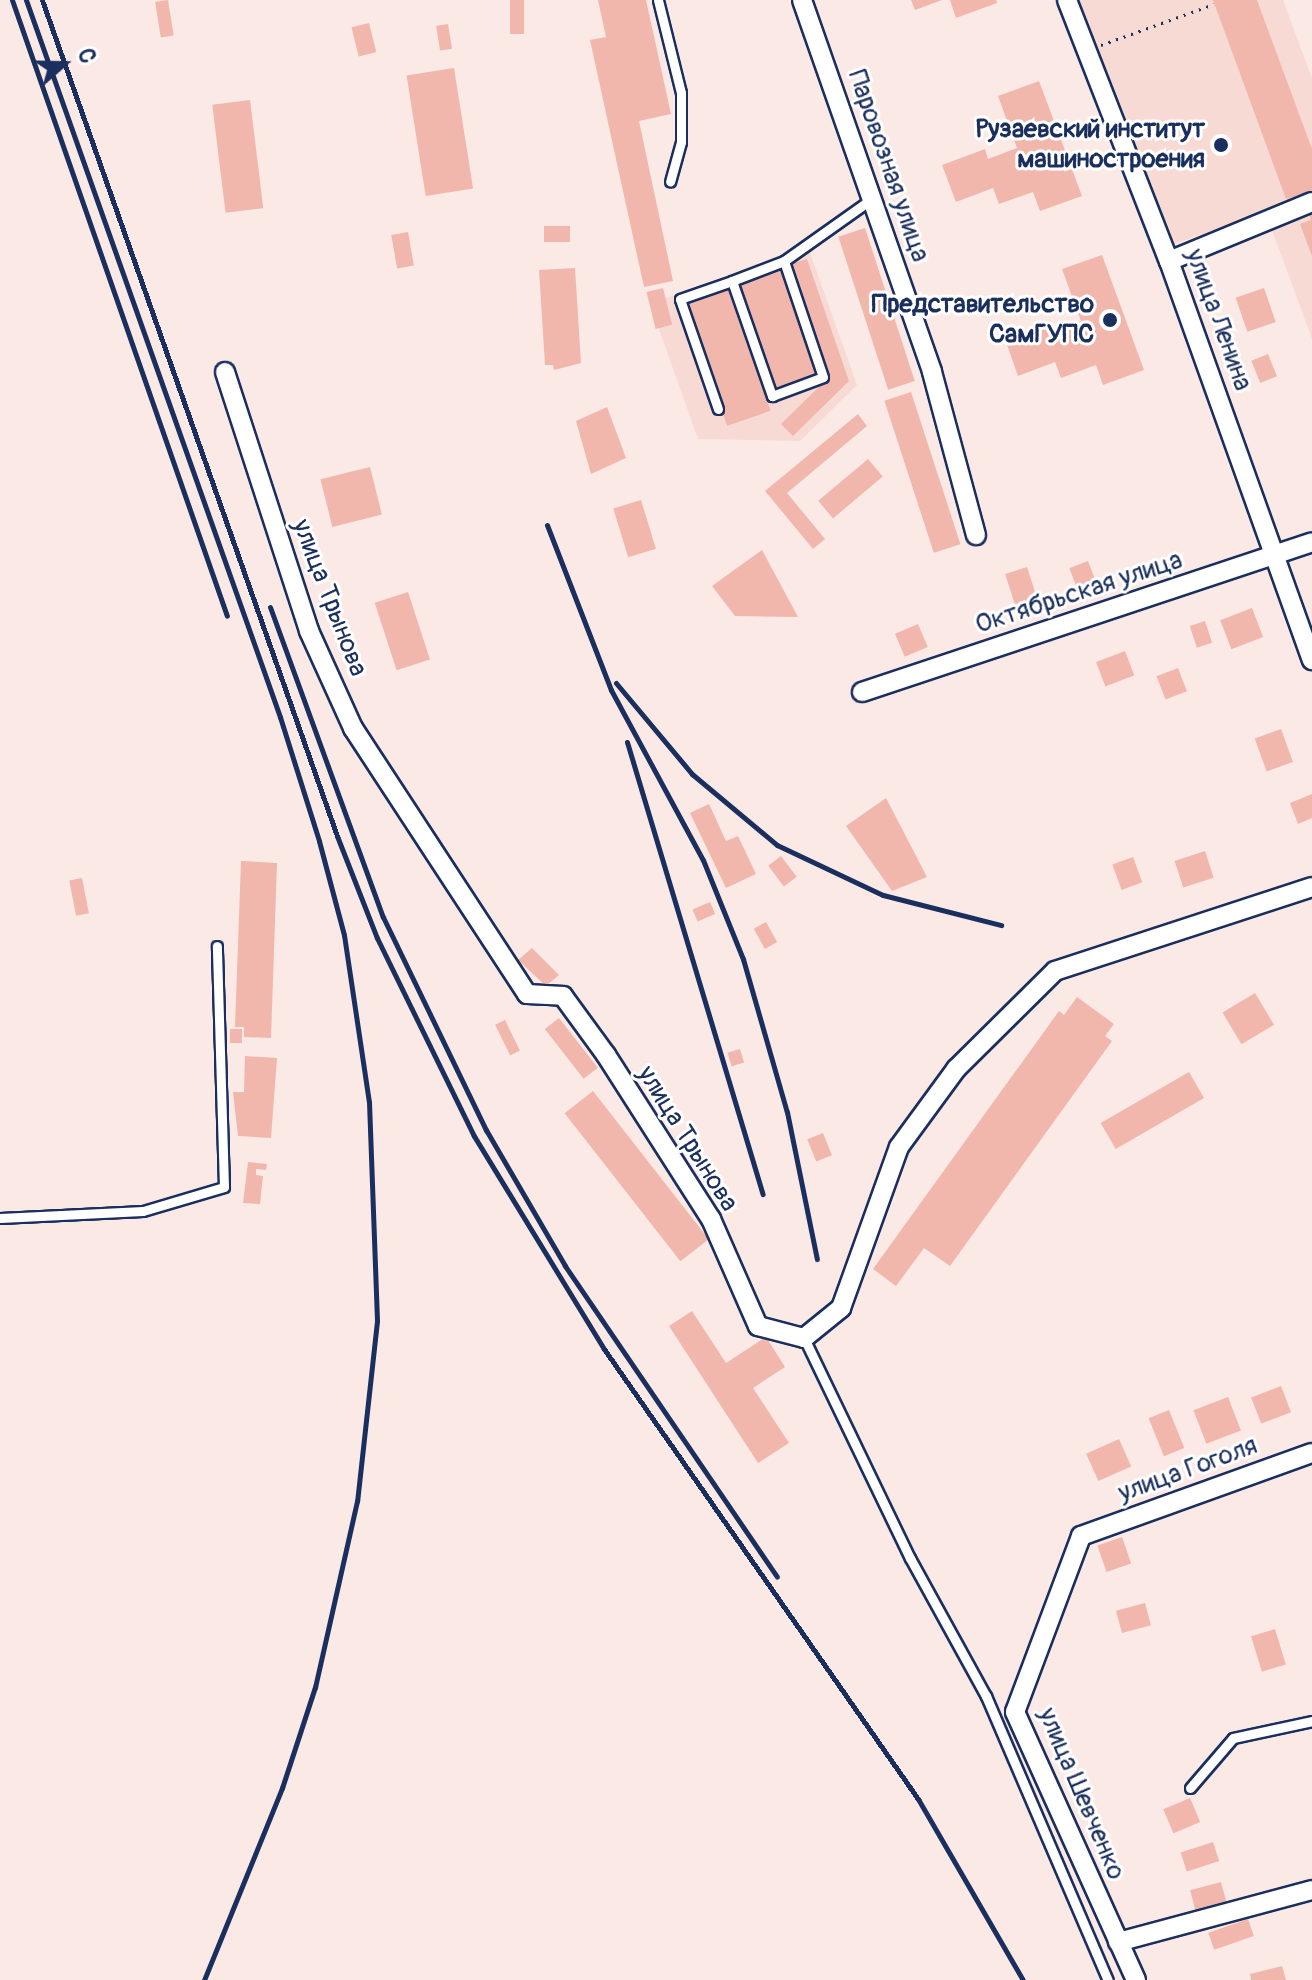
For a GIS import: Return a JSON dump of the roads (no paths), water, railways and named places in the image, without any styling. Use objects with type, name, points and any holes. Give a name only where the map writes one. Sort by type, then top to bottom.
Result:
[{"type":"street","name":"Паровозная улица","points":[[802,0],[932,372],[976,535]]},
{"type":"street","name":"улица Ленина","points":[[1067,0],[1169,261],[1277,555],[1312,660]]},
{"type":"street","points":[[1169,261],[1312,202]]},
{"type":"street","name":"улица Трынова","points":[[225,372],[309,631],[353,728],[527,994],[563,996],[606,1055],[711,1219],[758,1326],[804,1338]]},
{"type":"street","name":"Октябрьская улица","points":[[862,692],[1312,542]]},
{"type":"street","points":[[804,1338],[841,1308],[899,1147],[956,1069],[1055,971],[1312,887]]},
{"type":"street","name":"улица Гоголя","points":[[1081,1536],[1312,1453]]},
{"type":"street","name":"улица Шевченко","points":[[1081,1536],[1015,1712],[1136,1980]]},
{"type":"street","points":[[1118,1942],[1312,1890]]},
{"type":"lane","points":[[658,0],[681,93],[681,142],[670,182]]},
{"type":"lane","points":[[718,409],[680,299],[784,261],[873,198]]},
{"type":"lane","points":[[732,281],[772,396],[823,377],[784,261]]},
{"type":"lane","points":[[0,1218],[143,1211],[186,1202],[224,1187],[217,946]]},
{"type":"lane","points":[[804,1338],[910,1558],[986,1696],[1108,1980]]},
{"type":"lane","points":[[1190,1788],[1233,1738],[1312,1721]]},
{"type":"railway","points":[[12,0],[227,616]]},
{"type":"railway","points":[[26,0],[280,717],[319,841],[344,935],[369,1102],[377,1321],[357,1501],[315,1687],[282,1788],[204,1980]]},
{"type":"railway","points":[[42,0],[337,836],[377,938],[474,1136],[604,1349],[918,1799],[1023,1980]]},
{"type":"railway","points":[[547,525],[611,690],[703,860],[743,959],[787,1112],[817,1259]]},
{"type":"railway","points":[[270,607],[383,917],[486,1130],[565,1266],[777,1577]]},
{"type":"railway","points":[[616,683],[692,774],[777,845],[883,895],[1001,925]]},
{"type":"railway","points":[[627,742],[763,1194]]},
{"type":"place","name":"Рузаевский институт машиностроения","points":[[1221,145]]},
{"type":"place","name":"Представительство СамГУПС","points":[[1110,320]]}]
